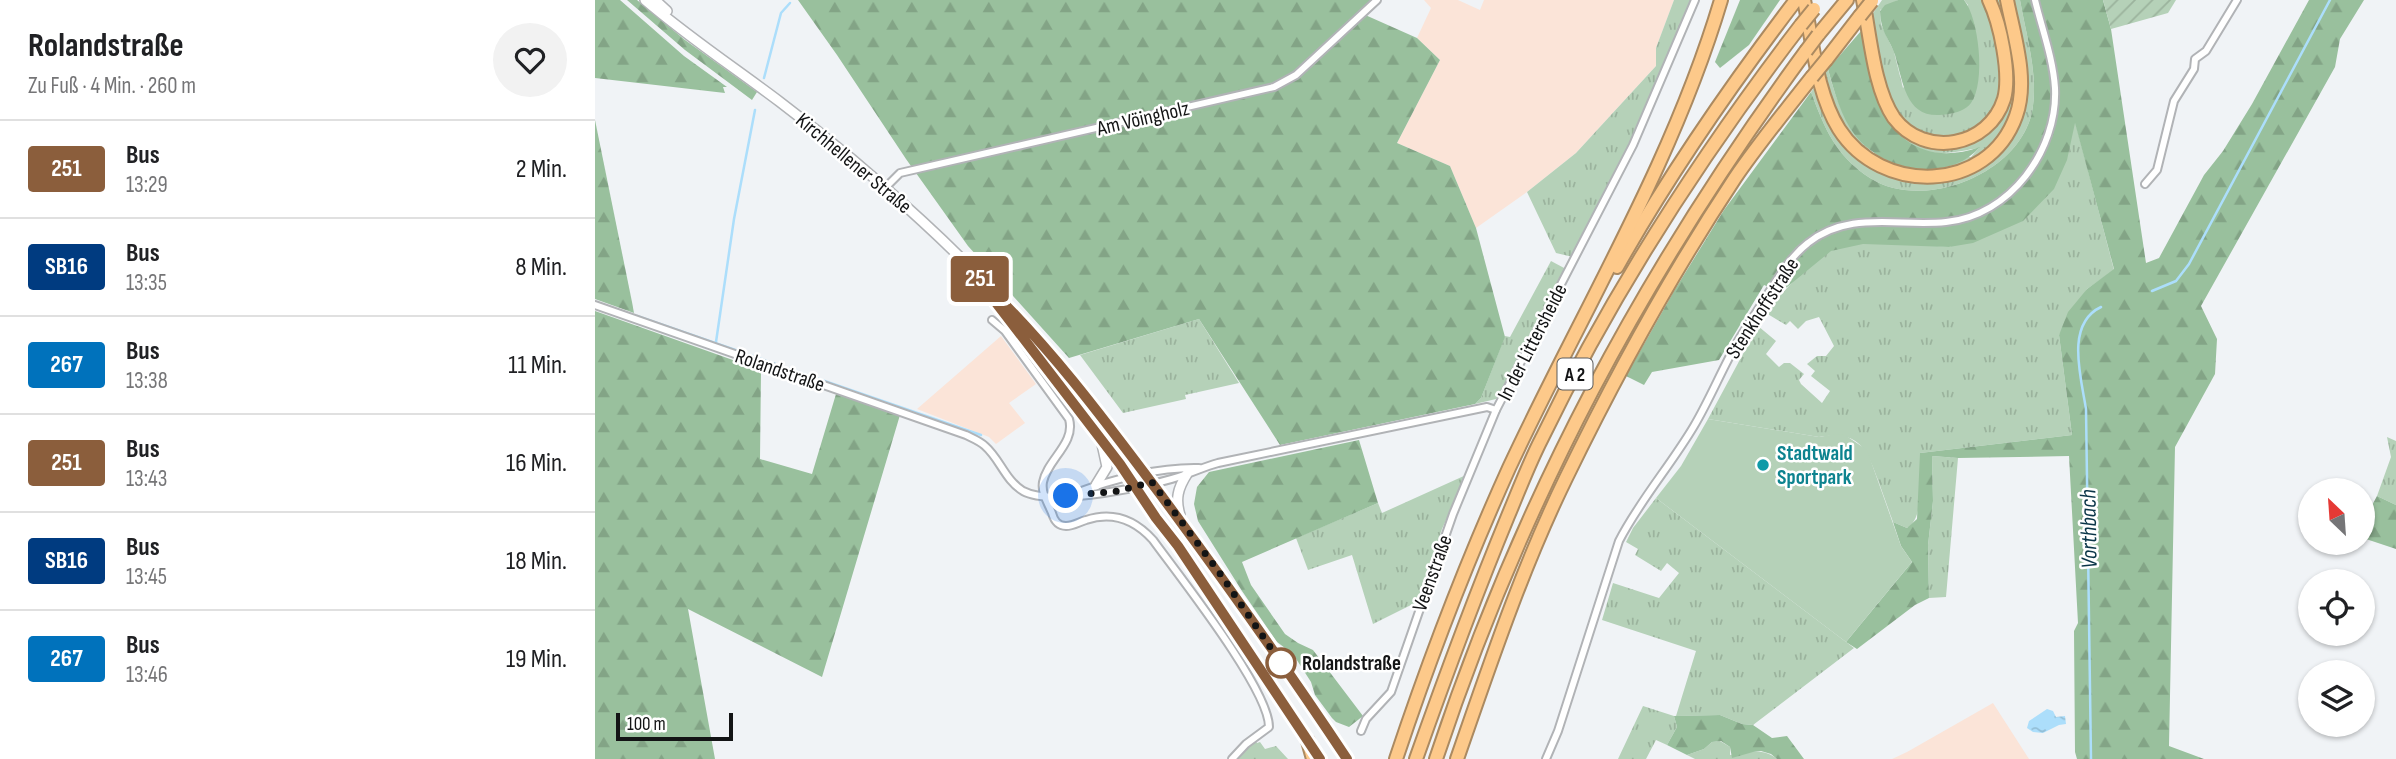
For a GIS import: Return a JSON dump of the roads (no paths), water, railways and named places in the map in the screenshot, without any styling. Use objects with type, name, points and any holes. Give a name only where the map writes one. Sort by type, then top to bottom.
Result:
[{"type":"highway","points":[[1396,759],[1457,589],[1509,468],[1615,254],[1681,112],[1721,0]]},
{"type":"highway","name":"A 2","points":[[1436,759],[1497,593],[1537,500],[1595,382],[1654,277],[1733,153],[1806,51],[1847,0]]},
{"type":"highway","points":[[1870,0],[1878,77],[1894,118],[1914,135],[1927,141],[1950,143],[1974,136],[1986,129],[1994,120],[2005,96],[2006,66],[1989,0]]},
{"type":"highway","points":[[1457,759],[1501,632],[1532,555],[1565,479],[1619,375],[1673,277],[1730,187],[1870,0]]},
{"type":"highway","points":[[1806,2],[1823,90],[1839,128],[1859,153],[1883,168],[1916,177],[1950,175],[1966,169],[1993,152],[2011,129],[2021,88],[2007,0]]},
{"type":"highway","points":[[1537,411],[1671,177],[1722,100],[1806,2]]},
{"type":"highway","name":"A 2","points":[[1416,759],[1474,597],[1541,439],[1637,263],[1749,93],[1801,25],[1806,2]]},
{"type":"highway","points":[[1619,375],[1654,277]]},
{"type":"highway","points":[[1308,741],[1313,759]]},
{"type":"main road","name":"Kirchhellener Straße","points":[[645,0],[847,154],[924,222],[1007,305],[1064,370],[1146,473],[1347,759]]},
{"type":"main road","name":"Kirchhellener Straße","points":[[655,0],[726,62]]},
{"type":"main road","name":"Kirchhellener Straße","points":[[974,274],[1129,477],[1202,581],[1320,759]]},
{"type":"main road","points":[[1096,485],[1107,467],[1100,438]]},
{"type":"main road","points":[[1183,523],[1177,500],[1180,486],[1187,474]]},
{"type":"street","name":"Am Vöingholz","points":[[885,187],[900,173],[1274,87],[1296,75],[1377,0]]},
{"type":"street","name":"In der Littersheide","points":[[1136,487],[1201,468],[1487,407],[1496,410],[1627,156],[1695,0]]},
{"type":"street","name":"Stenkhoffstraße","points":[[1546,759],[1558,731],[1619,541],[1630,519],[1694,426],[1738,341],[1793,257],[1819,234],[1851,222],[1914,223],[1966,219],[2012,192],[2037,161],[2050,133],[2055,90],[2051,62],[2035,0]]},
{"type":"street","points":[[2145,184],[2157,170],[2174,101],[2194,69],[2195,59],[2206,51],[2237,0]]},
{"type":"street","name":"Rolandstraße","points":[[595,305],[967,435],[984,445],[1010,480],[1023,490],[1045,497],[1084,496],[1136,487]]},
{"type":"street","points":[[992,320],[1013,341],[1072,427],[1043,482],[1045,497],[1055,522],[1060,526],[1071,526],[1088,519],[1107,516],[1126,519],[1146,532],[1251,680],[1269,720],[1269,727],[1246,744],[1232,759]]},
{"type":"street","name":"Veenstraße","points":[[1361,731],[1366,719],[1391,692],[1453,514],[1496,410]]},
{"type":"street","name":"In der Littersheide","points":[[1129,477],[1183,468],[1201,468]]},
{"type":"street","name":"Rolandstraße","points":[[1066,496],[1129,477]]},
{"type":"water","points":[[2047,709],[2053,711],[2056,717],[2065,716],[2066,724],[2043,733],[2027,728],[2029,721]]},
{"type":"waterway","name":"Vorthbach","points":[[2152,291],[2176,281],[2189,264],[2330,0]]},
{"type":"waterway","points":[[764,78],[781,13],[790,3]]},
{"type":"waterway","points":[[716,342],[734,219],[755,110]]},
{"type":"waterway","name":"Vorthbach","points":[[2091,759],[2086,409],[2078,352],[2083,326],[2090,315],[2101,307]]},
{"type":"waterway","points":[[637,316],[981,435]]},
{"type":"place","name":"Stadtwald Sportpark","points":[[1763,465]]},
{"type":"place","name":"Rolandstraße","points":[[1281,663]]}]
